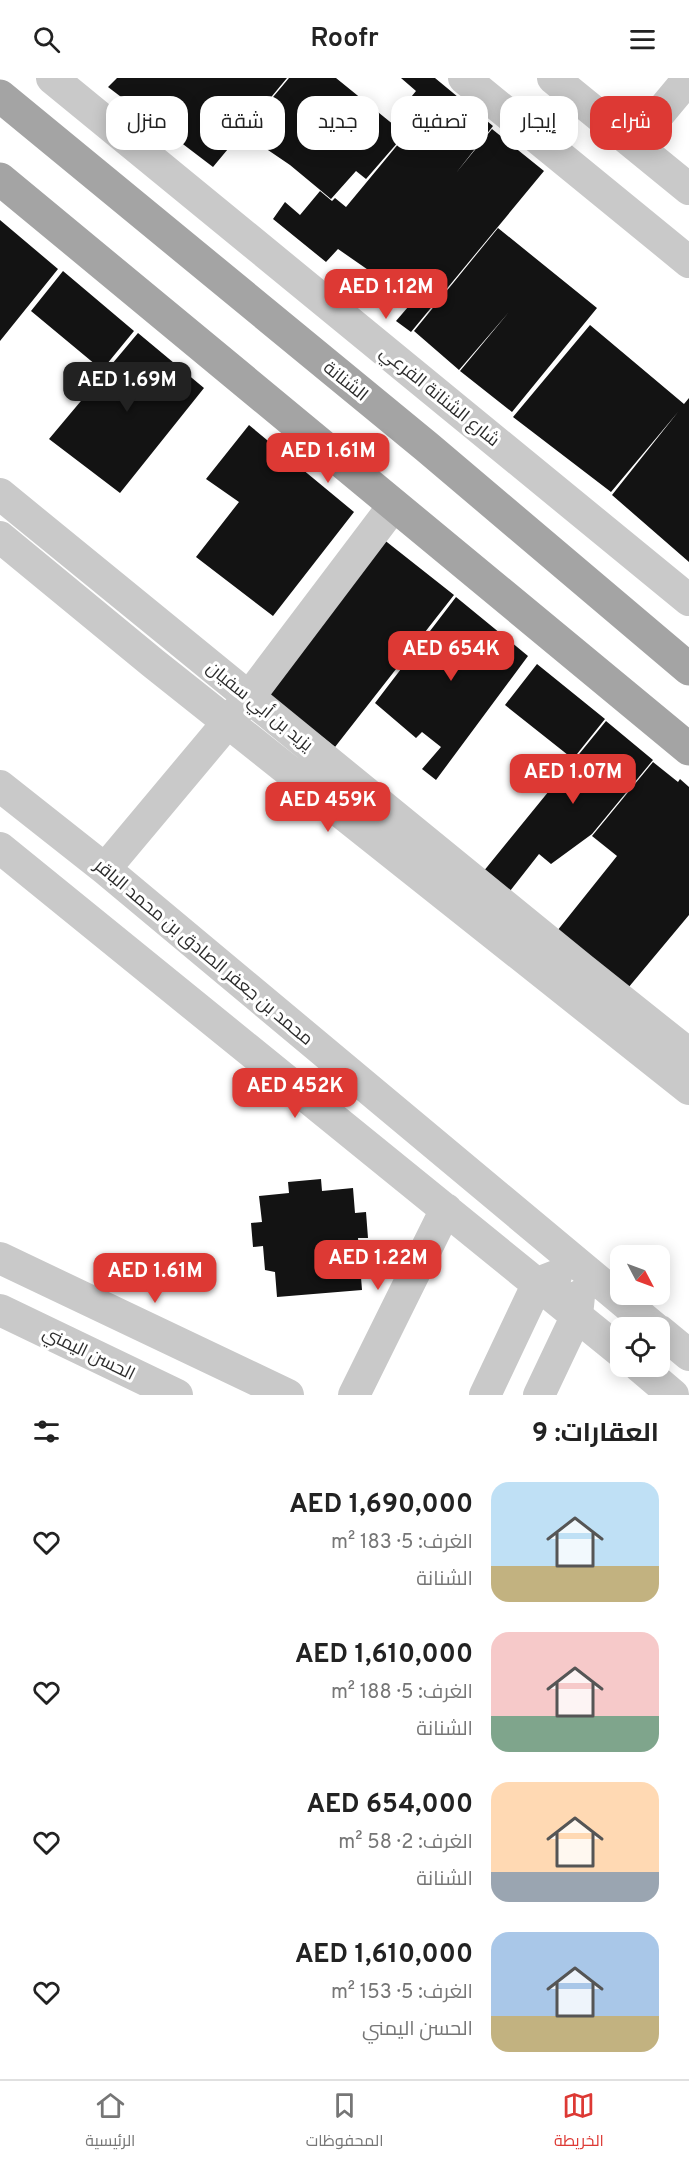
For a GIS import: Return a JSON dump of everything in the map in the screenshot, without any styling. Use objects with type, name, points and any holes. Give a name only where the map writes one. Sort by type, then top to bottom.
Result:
[{"type":"main road","name":"الشنانة","points":[[0,96],[427,447],[689,669]]},
{"type":"main road","points":[[0,179],[689,749]]},
{"type":"street","points":[[464,78],[689,262]]},
{"type":"street","points":[[553,78],[590,108]]},
{"type":"street","points":[[672,98],[689,78]]},
{"type":"street","name":"شارع الشنانة الفرعي","points":[[72,84],[689,600]]},
{"type":"street","points":[[641,150],[689,189]]},
{"type":"street","name":"يزيد بن أبي سفيان","points":[[0,494],[571,961],[689,1054]]},
{"type":"street","points":[[105,868],[249,697],[394,505]]},
{"type":"street","name":"يزيد بن أبي سفيان","points":[[0,537],[228,722],[689,1089]]},
{"type":"street","name":"محمد بن جعفر الصادق بن محمد الباقر","points":[[0,786],[105,868],[642,1317]]},
{"type":"street","points":[[0,848],[610,1343]]},
{"type":"street","points":[[354,1395],[446,1209]]},
{"type":"street","points":[[0,1258],[288,1395]]},
{"type":"street","points":[[485,1395],[538,1283],[581,1267],[577,1316],[539,1395]]},
{"type":"street","name":"الحسن اليمني","points":[[0,1310],[177,1395]]},
{"type":"street","points":[[670,1339],[689,1355]]},
{"type":"street","points":[[652,1377],[673,1395]]},
{"type":"building","points":[[117,78],[287,78],[272,96],[200,96],[200,150],[227,150],[213,167],[188,148],[188,96],[120,96],[108,87]]},
{"type":"building","points":[[289,78],[336,78],[358,96],[297,96],[297,150],[379,150],[379,113],[391,123],[391,150],[366,179],[356,171],[331,199],[268,150],[285,150],[285,96],[274,96]]},
{"type":"building","points":[[401,78],[435,78],[457,96],[412,96],[416,91]]},
{"type":"building","points":[[488,122],[493,126],[488,132]]},
{"type":"building","points":[[492,129],[500,135],[500,150],[518,150],[544,171],[411,332],[396,321],[408,307],[374,274],[338,249],[326,262],[273,219],[285,202],[300,215],[320,191],[332,201],[335,198],[346,207],[393,150],[474,150],[456,173],[475,150],[488,150],[488,134]]},
{"type":"building","points":[[0,220],[58,269],[0,341]]},
{"type":"building","points":[[498,228],[597,308],[512,412],[460,371],[509,312],[459,370],[414,331]]},
{"type":"building","points":[[63,271],[134,331],[102,370],[31,311]]},
{"type":"building","points":[[590,325],[684,404],[689,398],[689,562],[612,495],[678,412],[611,492],[513,417]]},
{"type":"building","points":[[138,333],[204,388],[120,493],[49,439]]},
{"type":"building","points":[[249,425],[354,512],[273,616],[196,557],[239,502],[206,479]]},
{"type":"building","points":[[378,535],[454,595],[335,747],[260,688]]},
{"type":"building","points":[[456,597],[528,656],[436,780],[422,769],[441,747],[422,732],[416,738],[375,703]]},
{"type":"building","points":[[537,664],[605,719],[573,759],[505,705]]},
{"type":"building","points":[[606,721],[653,760],[592,834],[551,864],[539,854],[510,891],[483,872]]},
{"type":"building","points":[[653,762],[678,782],[680,779],[689,787],[689,915],[628,988],[557,931],[617,856],[592,836]]},
{"type":"building","points":[[321,1179],[322,1191],[353,1188],[355,1213],[366,1212],[368,1238],[358,1238],[362,1290],[277,1297],[275,1272],[265,1270],[263,1246],[253,1247],[251,1223],[262,1222],[259,1196],[289,1193],[288,1182]]}]
